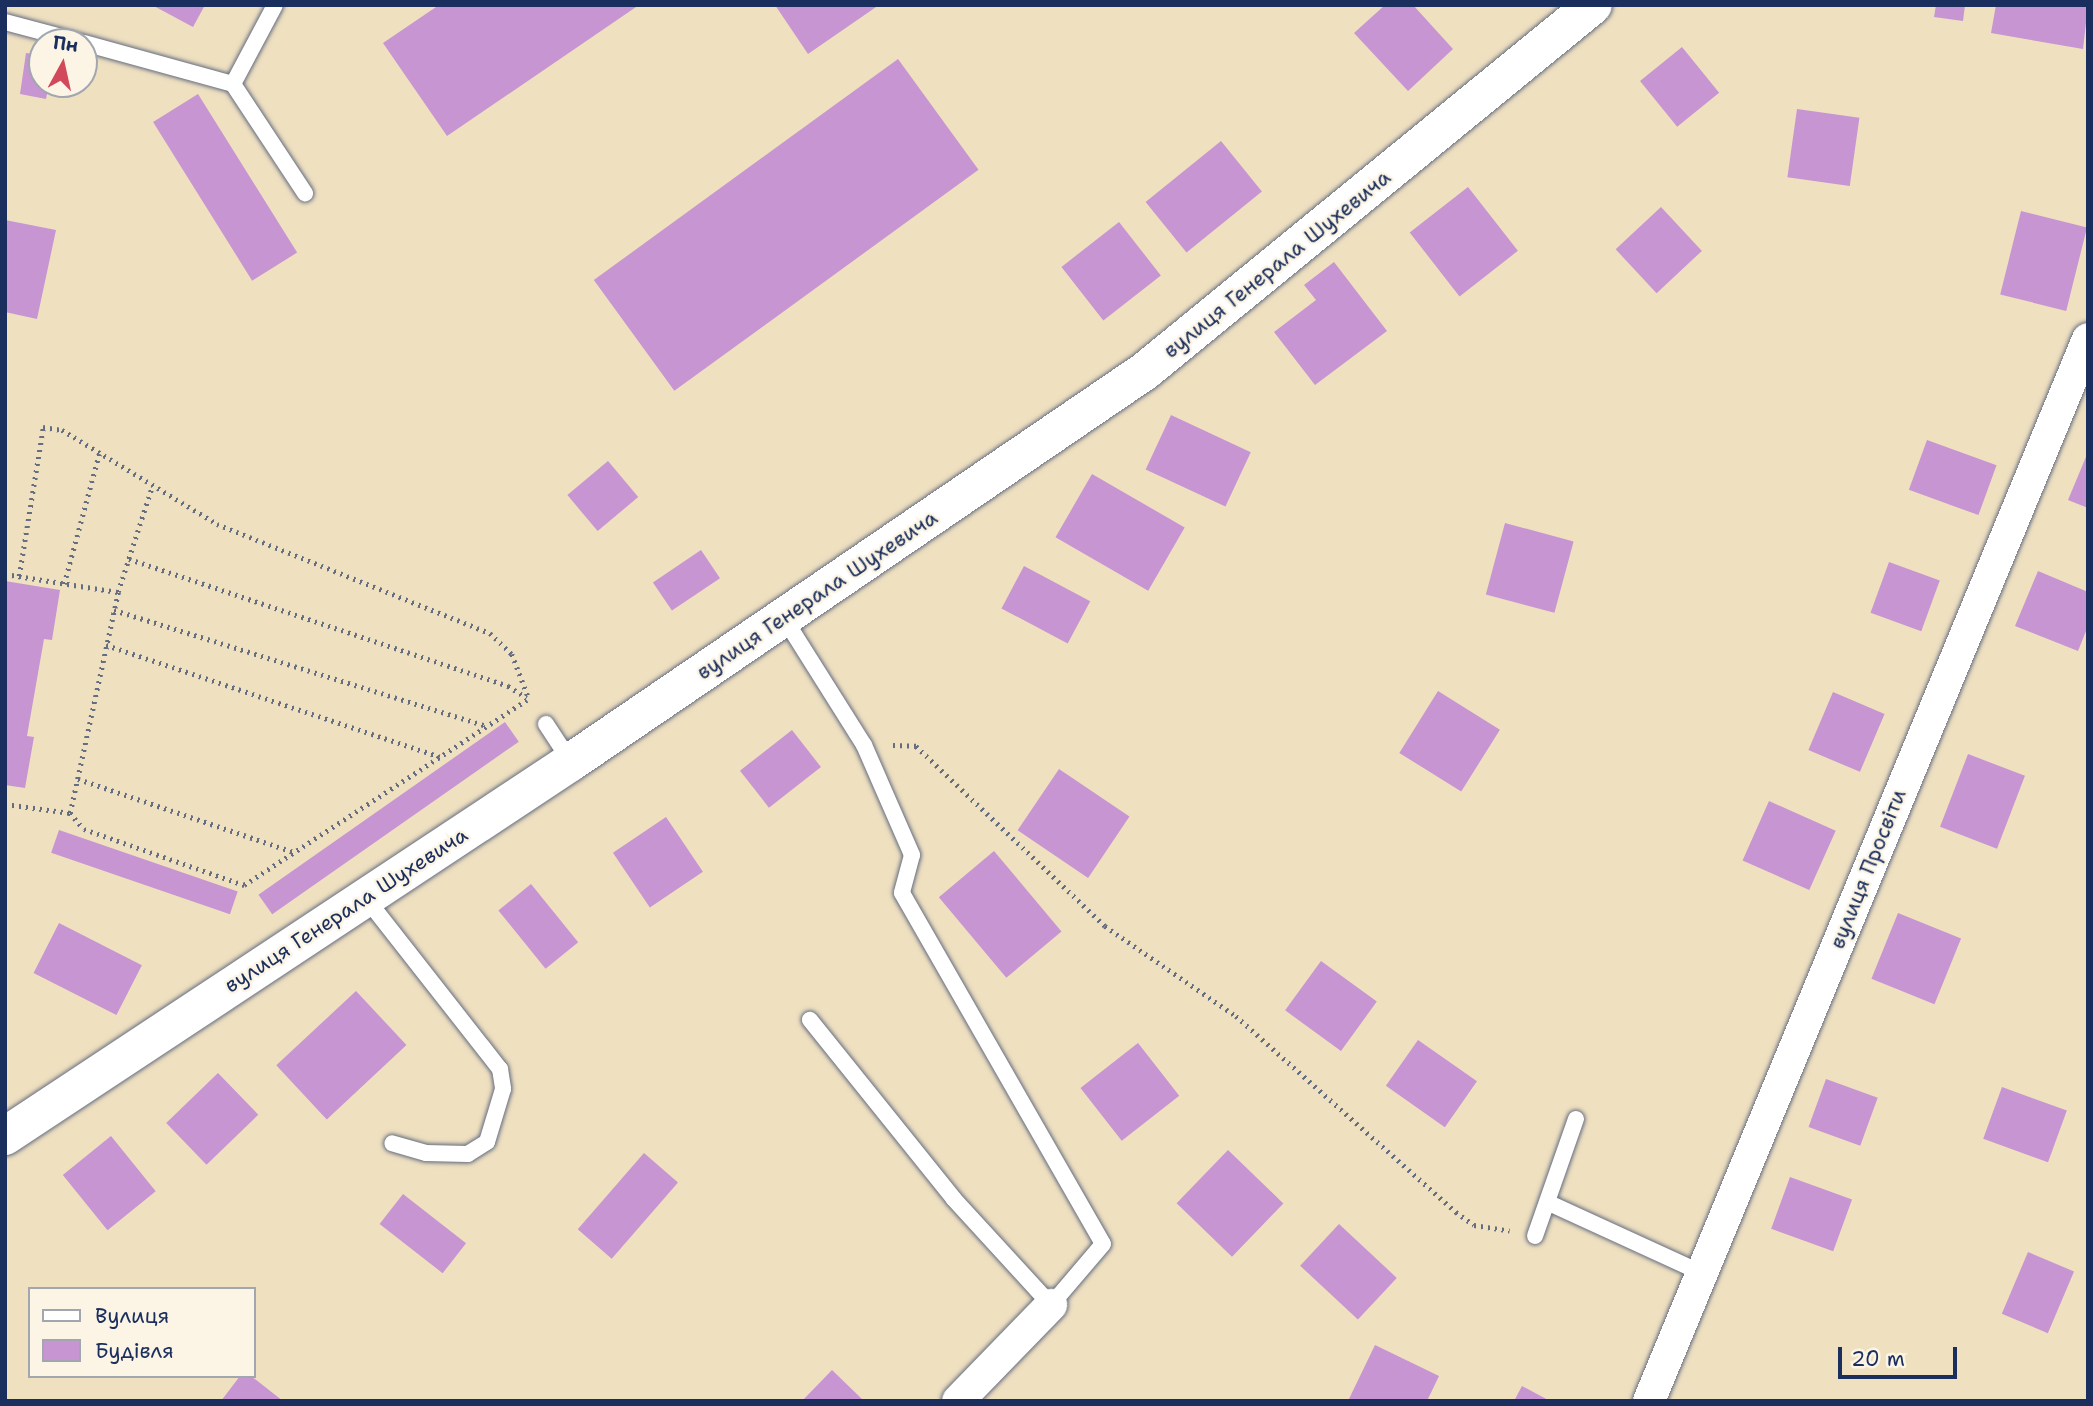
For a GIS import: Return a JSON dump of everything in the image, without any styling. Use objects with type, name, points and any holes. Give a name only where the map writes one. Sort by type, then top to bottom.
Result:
[{"type":"street","name":"вулиця Генерала Шухевича","points":[[5,1136],[571,762],[1145,372],[1593,5]]},
{"type":"street","name":"вулиця Просвіти","points":[[1649,1401],[2088,338]]},
{"type":"street","points":[[958,1401],[1051,1305]]},
{"type":"lane","points":[[233,84],[275,5]]},
{"type":"lane","points":[[5,22],[28,28]]},
{"type":"lane","points":[[98,47],[233,84],[305,194]]},
{"type":"lane","points":[[784,618],[864,745],[912,855],[902,893],[1103,1244],[1051,1305],[954,1199],[810,1020]]},
{"type":"lane","points":[[546,724],[571,762]]},
{"type":"lane","points":[[365,897],[500,1069],[499,1112],[487,1142],[468,1154],[426,1153],[392,1143]]},
{"type":"lane","points":[[1535,1236],[1549,1203],[1576,1119]]},
{"type":"lane","points":[[1549,1203],[1702,1273]]},
{"type":"path","points":[[19,576],[43,426],[62,430],[152,487],[218,524],[490,633],[512,654],[528,699],[546,724]]},
{"type":"path","points":[[64,584],[99,454]]},
{"type":"path","points":[[71,813],[118,592],[152,487]]},
{"type":"path","points":[[129,559],[508,686],[528,699]]},
{"type":"path","points":[[5,574],[118,592]]},
{"type":"path","points":[[114,610],[486,726]]},
{"type":"path","points":[[106,645],[440,757]]},
{"type":"path","points":[[5,804],[71,813],[84,829],[244,885],[528,699]]},
{"type":"path","points":[[864,745],[916,746],[1105,926],[1236,1016],[1456,1212],[1474,1225],[1535,1236]]},
{"type":"path","points":[[78,779],[294,852]]},
{"type":"building","points":[[152,5],[205,5],[193,27]]},
{"type":"building","points":[[439,5],[639,5],[447,136],[383,43]]},
{"type":"building","points":[[775,5],[879,5],[808,54]]},
{"type":"building","points":[[1385,5],[1413,5],[1453,49],[1408,91],[1354,33]]},
{"type":"building","points":[[1936,5],[1965,5],[1963,21],[1934,17]]},
{"type":"building","points":[[1996,5],[2088,5],[2083,49],[1991,33]]},
{"type":"building","points":[[1682,47],[1719,93],[1677,127],[1640,81]]},
{"type":"building","points":[[26,53],[28,53],[28,96],[20,94]]},
{"type":"building","points":[[898,59],[979,170],[674,391],[594,280]]},
{"type":"building","points":[[198,94],[297,253],[252,281],[153,122]]},
{"type":"building","points":[[1797,109],[1859,118],[1850,186],[1787,177]]},
{"type":"building","points":[[1221,141],[1262,192],[1187,253],[1146,202]]},
{"type":"building","points":[[1468,187],[1518,251],[1460,296],[1410,233]]},
{"type":"building","points":[[1661,207],[1702,251],[1657,293],[1616,249]]},
{"type":"building","points":[[2021,211],[2087,227],[2066,311],[2000,294]]},
{"type":"building","points":[[5,220],[56,230],[37,319],[5,312]]},
{"type":"building","points":[[1119,222],[1161,276],[1103,321],[1061,267]]},
{"type":"building","points":[[1334,262],[1387,331],[1315,385],[1274,332],[1316,300],[1304,285]]},
{"type":"building","points":[[1171,415],[1251,452],[1225,507],[1146,469]]},
{"type":"building","points":[[1927,440],[1997,465],[1978,515],[1909,490]]},
{"type":"building","points":[[2088,452],[2088,508],[2068,500]]},
{"type":"building","points":[[608,461],[638,497],[598,531],[567,495]]},
{"type":"building","points":[[1092,474],[1185,528],[1148,591],[1056,537]]},
{"type":"building","points":[[1505,523],[1574,541],[1554,613],[1486,594]]},
{"type":"building","points":[[701,550],[720,578],[672,611],[653,582]]},
{"type":"building","points":[[1889,562],[1940,580],[1921,631],[1871,613]]},
{"type":"building","points":[[1024,566],[1090,601],[1068,644],[1001,608]]},
{"type":"building","points":[[2038,571],[2088,592],[2088,626],[2078,651],[2015,626]]},
{"type":"building","points":[[5,581],[60,590],[52,640],[44,639],[27,736],[34,737],[25,788],[5,785]]},
{"type":"building","points":[[1438,691],[1500,730],[1461,792],[1399,753]]},
{"type":"building","points":[[1833,692],[1885,714],[1860,772],[1808,750]]},
{"type":"building","points":[[505,722],[519,742],[272,914],[258,895]]},
{"type":"building","points":[[792,730],[821,767],[769,808],[740,771]]},
{"type":"building","points":[[1968,754],[2025,776],[1997,849],[1940,827]]},
{"type":"building","points":[[1059,769],[1129,817],[1088,878],[1018,830]]},
{"type":"building","points":[[1769,801],[1836,831],[1809,890],[1743,860]]},
{"type":"building","points":[[666,817],[703,872],[650,908],[613,853]]},
{"type":"building","points":[[59,830],[238,892],[230,914],[51,853]]},
{"type":"building","points":[[994,851],[1061,931],[1006,978],[939,897]]},
{"type":"building","points":[[531,884],[578,942],[546,969],[498,910]]},
{"type":"building","points":[[1898,913],[1961,938],[1934,1004],[1871,979]]},
{"type":"building","points":[[59,923],[142,965],[116,1015],[34,973]]},
{"type":"building","points":[[1321,961],[1377,1002],[1341,1051],[1285,1010]]},
{"type":"building","points":[[356,991],[406,1045],[327,1119],[276,1065]]},
{"type":"building","points":[[1418,1040],[1477,1081],[1445,1127],[1386,1086]]},
{"type":"building","points":[[1138,1043],[1179,1096],[1122,1141],[1080,1088]]},
{"type":"building","points":[[218,1073],[258,1115],[206,1165],[166,1123]]},
{"type":"building","points":[[1826,1079],[1878,1098],[1860,1146],[1809,1127]]},
{"type":"building","points":[[2002,1087],[2067,1111],[2048,1162],[1983,1139]]},
{"type":"building","points":[[111,1136],[156,1191],[107,1230],[63,1175]]},
{"type":"building","points":[[1228,1150],[1283,1203],[1232,1257],[1177,1203]]},
{"type":"building","points":[[644,1153],[678,1183],[612,1259],[578,1229]]},
{"type":"building","points":[[1790,1177],[1852,1200],[1833,1251],[1771,1229]]},
{"type":"building","points":[[403,1194],[466,1243],[443,1273],[380,1224]]},
{"type":"building","points":[[1339,1224],[1397,1278],[1358,1320],[1300,1266]]},
{"type":"building","points":[[2028,1252],[2074,1272],[2048,1333],[2002,1314]]},
{"type":"building","points":[[1375,1345],[1439,1376],[1427,1401],[1348,1401]]},
{"type":"building","points":[[832,1370],[864,1401],[802,1401]]},
{"type":"building","points":[[238,1378],[254,1378],[283,1401],[221,1401]]},
{"type":"building","points":[[1522,1386],[1550,1401],[1514,1401]]}]
